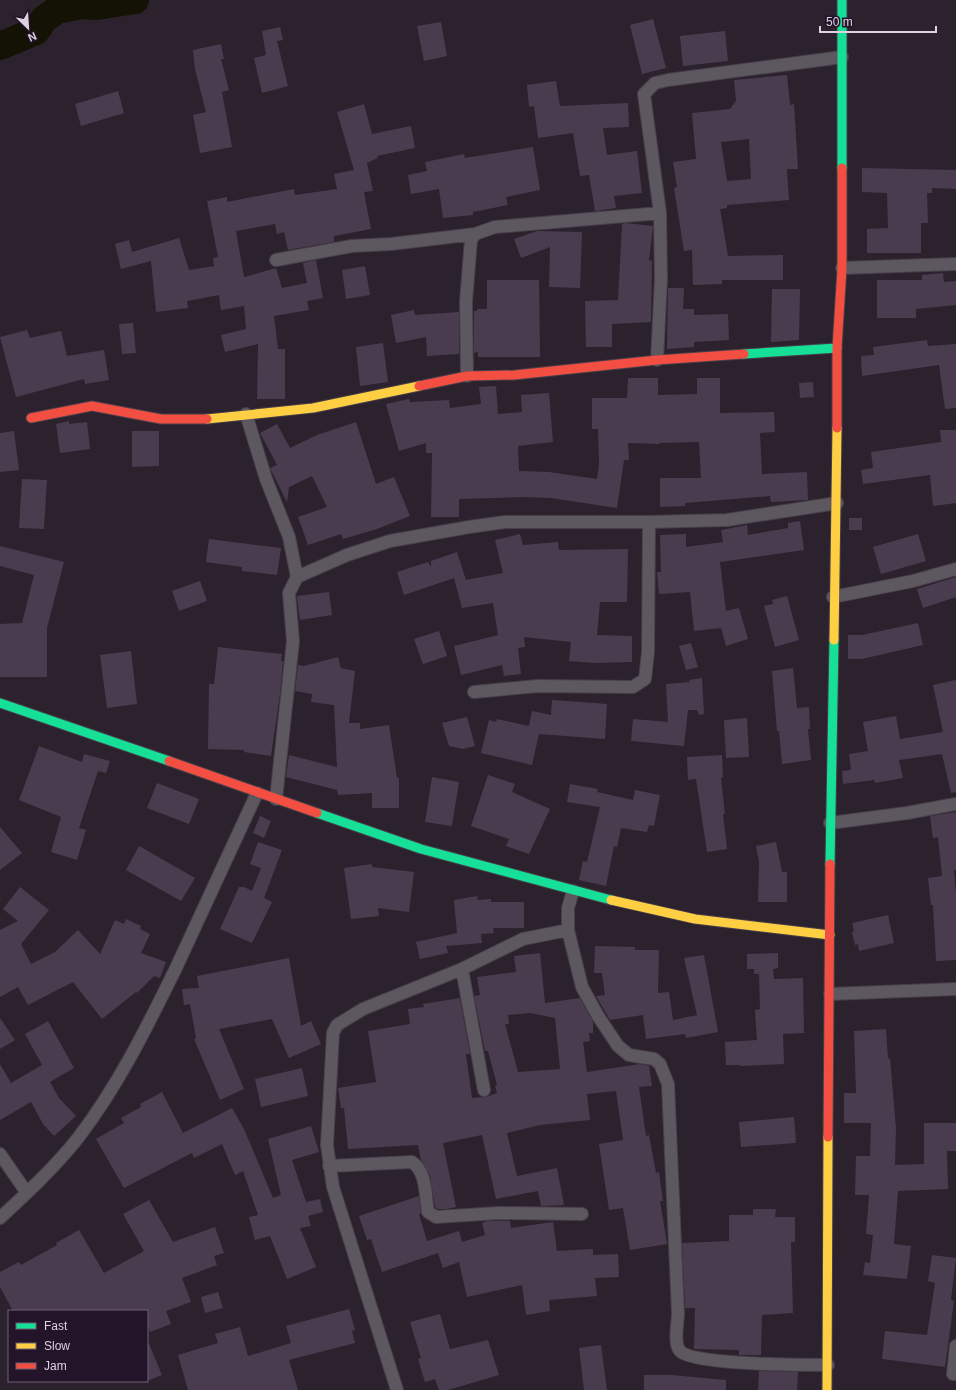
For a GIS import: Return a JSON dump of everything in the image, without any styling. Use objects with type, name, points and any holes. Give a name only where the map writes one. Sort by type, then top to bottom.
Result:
[{"type":"street","points":[[827,1390],[830,822],[837,503],[837,348],[842,268],[842,0]]},
{"type":"street","points":[[658,360],[661,280],[660,213],[644,94],[655,83],[842,57]]},
{"type":"street","points":[[276,260],[352,246],[391,244],[475,234],[495,227],[660,213]]},
{"type":"street","points":[[467,376],[466,301],[471,240],[475,234]]},
{"type":"street","points":[[842,268],[956,264]]},
{"type":"street","points":[[31,418],[92,406],[161,419],[187,420],[313,408],[467,376],[514,376],[658,360],[837,348]]},
{"type":"street","points":[[246,414],[266,479],[289,537],[297,577],[289,593],[293,641],[276,799]]},
{"type":"street","points":[[297,577],[347,555],[390,541],[469,526],[505,522],[649,522],[727,520],[837,503]]},
{"type":"street","points":[[474,692],[538,686],[633,687],[645,679],[648,652],[649,522]]},
{"type":"street","points":[[834,597],[913,581],[956,569]]},
{"type":"street","points":[[0,703],[421,849],[573,891],[695,919],[830,935]]},
{"type":"street","points":[[0,1218],[27,1193],[77,1139],[103,1103],[129,1062],[257,793]]},
{"type":"street","points":[[830,822],[907,813],[956,804]]},
{"type":"street","points":[[573,891],[568,908],[568,930],[582,987],[598,1016],[618,1046],[629,1055],[654,1059],[660,1064],[668,1084],[678,1305],[676,1345],[679,1351],[689,1356],[724,1362],[828,1365]]},
{"type":"street","points":[[397,1390],[333,1187],[329,1166],[327,1145],[333,1034],[337,1025],[363,1009],[462,969],[523,939],[568,930]]},
{"type":"street","points":[[462,969],[484,1090]]},
{"type":"street","points":[[830,994],[956,989]]},
{"type":"street","points":[[0,1154],[27,1193]]},
{"type":"street","points":[[329,1166],[412,1162],[418,1166],[423,1180],[428,1212],[436,1217],[499,1213],[582,1214]]},
{"type":"street","points":[[956,1346],[953,1374],[956,1374]]},
{"type":"building","points":[[653,19],[666,68],[642,74],[630,25]]},
{"type":"building","points":[[441,22],[447,56],[424,61],[417,26]]},
{"type":"building","points":[[280,27],[283,40],[277,41],[288,86],[262,93],[254,58],[266,55],[262,31]]},
{"type":"building","points":[[725,31],[728,61],[683,66],[680,36]]},
{"type":"building","points":[[221,44],[224,59],[221,59],[229,90],[222,92],[232,147],[200,153],[193,115],[206,112],[195,69],[193,50]]},
{"type":"building","points":[[787,75],[790,105],[794,104],[798,169],[787,169],[789,200],[727,205],[727,208],[720,209],[728,256],[783,255],[783,280],[722,280],[722,284],[693,285],[692,250],[684,251],[674,188],[677,187],[673,162],[696,159],[692,113],[730,109],[736,101],[734,80]],"holes":[[[749,139],[751,179],[727,181],[721,142]]]},
{"type":"building","points":[[556,81],[560,106],[628,103],[629,127],[603,128],[607,155],[637,151],[642,193],[614,196],[616,208],[595,211],[589,175],[580,176],[573,133],[538,138],[534,106],[529,107],[527,85]]},
{"type":"building","points":[[118,91],[124,113],[81,126],[75,104]]},
{"type":"building","points":[[364,104],[372,134],[411,126],[415,148],[377,156],[378,158],[367,163],[373,191],[364,192],[371,229],[334,236],[334,242],[288,250],[284,232],[277,234],[275,224],[236,231],[244,277],[276,268],[282,288],[307,283],[303,263],[316,260],[323,298],[307,301],[309,310],[274,316],[278,349],[285,349],[285,399],[257,399],[258,344],[225,352],[221,335],[246,329],[244,306],[221,310],[219,295],[187,301],[188,308],[156,312],[151,261],[121,269],[115,244],[129,240],[132,252],[179,238],[189,270],[214,266],[213,258],[218,257],[207,201],[227,197],[227,202],[294,189],[295,195],[337,189],[334,174],[354,170],[337,112]]},
{"type":"building","points":[[533,147],[540,190],[506,197],[508,205],[473,212],[473,215],[443,218],[439,189],[411,194],[408,175],[427,171],[425,162],[464,154],[465,158]]},
{"type":"building","points":[[862,168],[956,170],[956,189],[932,188],[932,193],[927,193],[928,223],[921,223],[921,253],[867,253],[867,229],[888,228],[887,193],[862,192]]},
{"type":"building","points":[[626,223],[653,226],[649,260],[652,261],[651,322],[612,324],[612,347],[586,347],[585,301],[618,300],[622,224]]},
{"type":"building","points":[[537,231],[582,232],[580,288],[549,287],[550,247],[521,258],[514,239]]},
{"type":"building","points":[[365,266],[370,295],[346,299],[342,270]]},
{"type":"building","points":[[943,273],[944,282],[956,281],[956,305],[916,309],[916,318],[877,318],[877,280],[922,280],[922,275]]},
{"type":"building","points":[[487,280],[539,280],[540,357],[478,357],[478,352],[474,353],[474,311],[477,311],[477,309],[487,309]]},
{"type":"building","points":[[668,288],[684,288],[683,309],[694,309],[694,315],[728,314],[729,340],[694,342],[694,347],[667,349]]},
{"type":"building","points":[[772,289],[800,289],[799,340],[771,342]]},
{"type":"building","points":[[414,310],[415,315],[459,312],[459,354],[427,356],[426,337],[396,343],[391,315]]},
{"type":"building","points":[[133,323],[136,353],[122,354],[119,324]]},
{"type":"building","points":[[27,330],[30,338],[61,331],[67,356],[104,350],[109,380],[85,384],[84,379],[16,397],[0,337]]},
{"type":"building","points":[[927,340],[928,346],[956,344],[956,408],[945,409],[939,365],[862,376],[861,356],[874,355],[873,347]]},
{"type":"building","points":[[383,343],[388,382],[360,386],[356,347]]},
{"type":"building","points":[[628,378],[658,378],[658,395],[697,394],[697,378],[720,378],[720,413],[774,412],[775,432],[760,433],[762,474],[807,472],[808,500],[771,502],[770,496],[685,503],[685,506],[660,507],[660,478],[701,478],[699,442],[659,444],[628,443],[629,460],[624,460],[617,508],[551,498],[522,497],[459,499],[459,517],[431,517],[432,453],[426,453],[426,443],[399,451],[386,404],[409,399],[410,402],[449,400],[450,408],[481,404],[479,387],[496,386],[498,414],[522,412],[521,395],[549,393],[553,442],[518,446],[519,471],[549,472],[597,479],[599,464],[598,429],[592,429],[592,398],[627,398]]},
{"type":"building","points":[[813,382],[814,397],[800,398],[799,383]]},
{"type":"building","points":[[69,421],[69,424],[87,422],[90,449],[60,453],[56,424]]},
{"type":"building","points":[[356,422],[376,484],[394,477],[410,516],[377,529],[343,539],[341,534],[308,545],[298,517],[327,507],[312,476],[289,487],[287,502],[270,468],[277,465],[260,433],[277,424],[290,448],[317,435]]},
{"type":"building","points":[[940,430],[956,430],[956,503],[933,506],[930,475],[863,484],[861,470],[873,468],[871,452],[941,442]]},
{"type":"building","points":[[14,431],[19,470],[0,472],[0,433]]},
{"type":"building","points":[[132,431],[159,431],[159,466],[132,467]]},
{"type":"building","points":[[22,479],[47,480],[44,529],[19,528]]},
{"type":"building","points":[[849,518],[862,518],[862,530],[849,530]]},
{"type":"building","points":[[800,521],[804,550],[720,562],[726,611],[739,608],[748,639],[726,646],[721,628],[694,631],[690,592],[659,594],[657,572],[661,572],[660,535],[686,534],[686,547],[723,542],[721,530],[747,525],[748,535],[788,528],[788,523]]},
{"type":"building","points":[[520,534],[523,545],[558,542],[559,550],[628,549],[627,602],[600,602],[597,635],[632,636],[632,662],[595,663],[569,661],[571,642],[524,637],[525,647],[518,648],[521,674],[504,676],[502,665],[461,675],[454,646],[498,635],[493,603],[462,608],[454,578],[404,595],[397,572],[428,562],[431,567],[431,561],[457,552],[466,580],[503,573],[495,540]]},
{"type":"building","points":[[918,534],[926,561],[881,574],[873,547]]},
{"type":"building","points":[[209,539],[281,548],[277,575],[242,571],[242,567],[206,562]]},
{"type":"building","points":[[0,546],[64,562],[47,628],[47,677],[0,677],[0,624],[22,623],[34,575],[0,566]]},
{"type":"building","points":[[956,577],[956,597],[923,608],[917,589]]},
{"type":"building","points":[[200,581],[207,601],[179,611],[172,591]]},
{"type":"building","points":[[329,592],[332,615],[300,620],[297,596]]},
{"type":"building","points":[[787,596],[799,640],[775,647],[764,606],[773,604],[772,600]]},
{"type":"building","points":[[918,623],[923,645],[862,659],[848,659],[848,635],[862,635]]},
{"type":"building","points":[[439,631],[447,656],[423,664],[414,639]]},
{"type":"building","points":[[691,643],[698,667],[686,670],[679,646]]},
{"type":"building","points":[[218,647],[282,654],[281,661],[283,661],[280,694],[271,756],[244,752],[244,750],[208,749],[209,684],[214,684]]},
{"type":"building","points":[[131,651],[137,704],[107,708],[100,655]]},
{"type":"building","points":[[338,657],[341,668],[355,671],[349,723],[360,723],[360,729],[389,725],[397,778],[399,778],[399,808],[372,808],[372,793],[338,795],[337,790],[286,777],[289,755],[337,767],[334,705],[311,702],[312,694],[295,691],[298,665],[304,666]]},
{"type":"building","points":[[793,668],[797,708],[809,707],[810,729],[808,729],[811,760],[782,764],[779,731],[777,731],[772,671]]},
{"type":"building","points":[[702,678],[704,714],[699,715],[697,710],[688,710],[684,746],[631,741],[633,719],[668,722],[666,684],[690,682],[689,680]]},
{"type":"building","points":[[956,680],[956,792],[951,793],[942,754],[899,760],[903,778],[875,783],[874,780],[843,784],[842,771],[851,770],[849,754],[868,751],[863,722],[896,716],[900,739],[943,732],[933,685]]},
{"type":"building","points":[[552,700],[607,704],[605,739],[539,734],[532,765],[481,753],[489,720],[496,722],[497,719],[529,726],[532,711],[551,715]]},
{"type":"building","points":[[467,717],[475,746],[463,749],[449,746],[442,723]]},
{"type":"building","points":[[747,718],[749,757],[726,758],[724,720]]},
{"type":"building","points":[[39,746],[82,762],[84,754],[110,761],[106,773],[98,771],[79,828],[86,830],[77,860],[51,852],[61,817],[19,800]]},
{"type":"building","points":[[722,755],[723,777],[721,778],[727,849],[707,852],[696,779],[688,780],[687,757]]},
{"type":"building","points":[[488,775],[515,784],[512,792],[550,809],[529,854],[506,846],[509,839],[471,826]]},
{"type":"building","points":[[432,777],[459,782],[452,826],[425,822]]},
{"type":"building","points":[[157,783],[199,799],[189,824],[147,808]]},
{"type":"building","points":[[570,784],[598,789],[597,792],[633,800],[635,790],[660,795],[654,826],[649,825],[647,832],[621,828],[617,847],[614,846],[606,886],[579,880],[583,861],[587,862],[600,807],[567,802]]},
{"type":"building","points":[[956,812],[956,870],[954,870],[956,894],[956,960],[936,961],[933,905],[931,905],[928,878],[942,876],[938,837],[933,838],[930,816]]},
{"type":"building","points":[[260,816],[271,821],[264,838],[253,833]]},
{"type":"building","points":[[0,827],[22,853],[0,870]]},
{"type":"building","points":[[258,842],[282,850],[264,898],[272,902],[252,943],[220,929],[239,887],[244,887],[252,891],[261,868],[250,864]]},
{"type":"building","points":[[776,842],[782,872],[787,872],[787,902],[758,902],[759,862],[756,846]]},
{"type":"building","points":[[139,846],[195,878],[181,901],[126,870]]},
{"type":"building","points":[[372,864],[372,867],[414,872],[409,912],[378,908],[379,916],[351,919],[344,868]]},
{"type":"building","points":[[20,887],[49,910],[21,944],[31,964],[55,952],[78,930],[100,954],[115,920],[124,924],[126,919],[141,926],[140,929],[150,934],[141,953],[166,962],[160,978],[154,976],[137,993],[136,992],[102,1019],[73,982],[28,1005],[18,987],[0,997],[0,930],[18,921],[3,909]]},
{"type":"building","points":[[477,896],[478,900],[491,899],[491,902],[524,902],[524,928],[493,928],[494,933],[481,934],[482,943],[446,946],[448,953],[420,959],[416,942],[457,933],[454,900]]},
{"type":"building","points":[[888,915],[894,943],[859,951],[858,944],[855,945],[852,932],[854,931],[852,923]]},
{"type":"building","points":[[595,946],[635,947],[635,950],[659,950],[658,993],[669,992],[673,1020],[697,1015],[684,958],[704,955],[718,1032],[686,1038],[685,1034],[646,1039],[643,1015],[610,1020],[596,996],[605,995],[602,973],[594,973]]},
{"type":"building","points":[[540,953],[545,1003],[580,998],[593,1022],[593,1033],[589,1033],[590,1041],[583,1042],[587,1072],[640,1064],[649,1066],[652,1086],[639,1087],[646,1136],[649,1135],[656,1173],[659,1172],[663,1201],[660,1201],[667,1244],[630,1250],[623,1208],[609,1210],[599,1144],[623,1140],[616,1091],[587,1094],[590,1120],[540,1125],[507,1133],[517,1176],[557,1168],[564,1205],[541,1206],[538,1191],[496,1199],[482,1135],[443,1143],[456,1207],[447,1209],[438,1209],[435,1207],[430,1176],[421,1160],[418,1145],[348,1149],[344,1108],[341,1108],[338,1088],[376,1082],[368,1031],[410,1024],[408,1009],[424,1007],[423,1004],[460,998],[470,1054],[466,1054],[472,1098],[486,1097],[497,1093],[495,1086],[497,1085],[488,1051],[485,1051],[474,996],[480,995],[477,977],[516,972],[514,956]],"holes":[[[530,1013],[555,1018],[560,1069],[518,1072],[505,1024],[509,1024],[508,1015]]]},
{"type":"building","points":[[778,953],[778,968],[773,969],[774,979],[803,978],[804,1033],[783,1034],[784,1064],[740,1066],[726,1065],[725,1042],[757,1040],[755,1010],[760,1009],[759,974],[754,974],[754,969],[747,969],[747,954]]},
{"type":"building","points":[[289,958],[301,1026],[311,1021],[321,1044],[289,1058],[272,1019],[219,1029],[244,1089],[220,1100],[194,1039],[196,1038],[190,1004],[184,1005],[182,989],[199,988],[197,976]]},
{"type":"building","points":[[0,1018],[15,1040],[0,1049]]},
{"type":"building","points":[[48,1021],[74,1068],[50,1082],[59,1098],[76,1116],[54,1136],[43,1124],[31,1102],[0,1120],[0,1064],[11,1083],[42,1065],[25,1034]]},
{"type":"building","points":[[886,1029],[896,1128],[895,1165],[924,1164],[924,1123],[956,1123],[956,1151],[947,1151],[948,1189],[898,1191],[894,1244],[911,1246],[907,1279],[863,1275],[865,1262],[870,1263],[873,1235],[866,1234],[869,1195],[855,1195],[856,1156],[870,1156],[871,1123],[844,1123],[844,1093],[856,1093],[854,1031]]},
{"type":"building","points":[[302,1068],[308,1096],[261,1107],[255,1079]]},
{"type":"building","points":[[162,1092],[183,1133],[232,1108],[244,1129],[273,1198],[281,1195],[268,1139],[311,1126],[319,1152],[292,1160],[306,1202],[320,1199],[323,1212],[308,1216],[311,1226],[300,1228],[316,1267],[287,1279],[270,1236],[255,1240],[249,1217],[258,1215],[243,1171],[235,1175],[222,1144],[194,1158],[192,1153],[124,1188],[96,1139],[124,1123],[121,1118],[141,1107],[140,1104]]},
{"type":"building","points":[[794,1117],[796,1143],[741,1147],[739,1122]]},
{"type":"building","points":[[419,1196],[421,1214],[419,1214],[427,1241],[459,1231],[462,1242],[485,1235],[482,1223],[488,1221],[510,1221],[511,1228],[553,1222],[557,1251],[593,1249],[593,1255],[618,1254],[619,1277],[595,1278],[597,1296],[549,1300],[550,1311],[526,1315],[522,1285],[467,1297],[459,1262],[443,1268],[438,1253],[382,1272],[371,1239],[367,1240],[359,1216]]},
{"type":"building","points":[[149,1200],[173,1242],[215,1227],[224,1253],[214,1256],[217,1265],[182,1278],[191,1302],[166,1311],[171,1324],[150,1332],[148,1326],[148,1310],[12,1310],[0,1287],[0,1272],[19,1262],[21,1265],[57,1245],[56,1243],[79,1230],[104,1273],[144,1251],[123,1214]]},
{"type":"building","points":[[753,1209],[776,1209],[775,1217],[795,1217],[795,1242],[791,1242],[793,1313],[762,1315],[761,1355],[739,1355],[739,1350],[694,1349],[695,1308],[685,1308],[682,1243],[729,1241],[729,1215],[753,1215]]},
{"type":"building","points":[[932,1255],[956,1258],[951,1300],[954,1301],[945,1367],[882,1359],[885,1331],[927,1335],[935,1283],[928,1281]]},
{"type":"building","points":[[218,1292],[223,1308],[205,1313],[201,1297]]},
{"type":"building","points":[[349,1309],[355,1330],[352,1331],[355,1343],[289,1360],[298,1390],[188,1390],[178,1355],[218,1343],[215,1334],[240,1327],[248,1356],[291,1343],[286,1326]]},
{"type":"building","points":[[440,1314],[450,1349],[488,1340],[499,1375],[448,1390],[439,1390],[435,1379],[425,1382],[418,1359],[421,1358],[410,1322]]},
{"type":"building","points":[[148,1341],[162,1375],[148,1381]]},
{"type":"building","points":[[601,1345],[607,1390],[584,1390],[579,1348]]},
{"type":"building","points":[[759,1371],[798,1372],[797,1390],[758,1390]]},
{"type":"building","points":[[644,1375],[671,1375],[726,1380],[726,1390],[644,1390]]},
{"type":"waterway","points":[[0,46],[36,31],[44,19],[57,10],[81,5],[97,6],[135,0]]},
{"type":"traffic: fast","points":[[842,0],[842,168]]},
{"type":"traffic: fast","points":[[744,354],[837,348]]},
{"type":"traffic: fast","points":[[830,864],[834,640]]},
{"type":"traffic: fast","points":[[0,703],[169,761]]},
{"type":"traffic: fast","points":[[317,813],[421,849],[611,900]]},
{"type":"traffic: slow","points":[[207,419],[313,408],[419,386]]},
{"type":"traffic: slow","points":[[834,640],[837,428]]},
{"type":"traffic: slow","points":[[611,900],[695,919],[830,935]]},
{"type":"traffic: slow","points":[[827,1390],[828,1137]]},
{"type":"traffic: jam","points":[[837,428],[837,348],[842,268],[842,168]]},
{"type":"traffic: jam","points":[[419,386],[467,376],[514,375],[657,360],[744,354]]},
{"type":"traffic: jam","points":[[31,418],[92,406],[161,419],[207,419]]},
{"type":"traffic: jam","points":[[169,761],[317,813]]},
{"type":"traffic: jam","points":[[828,1137],[830,864]]}]
